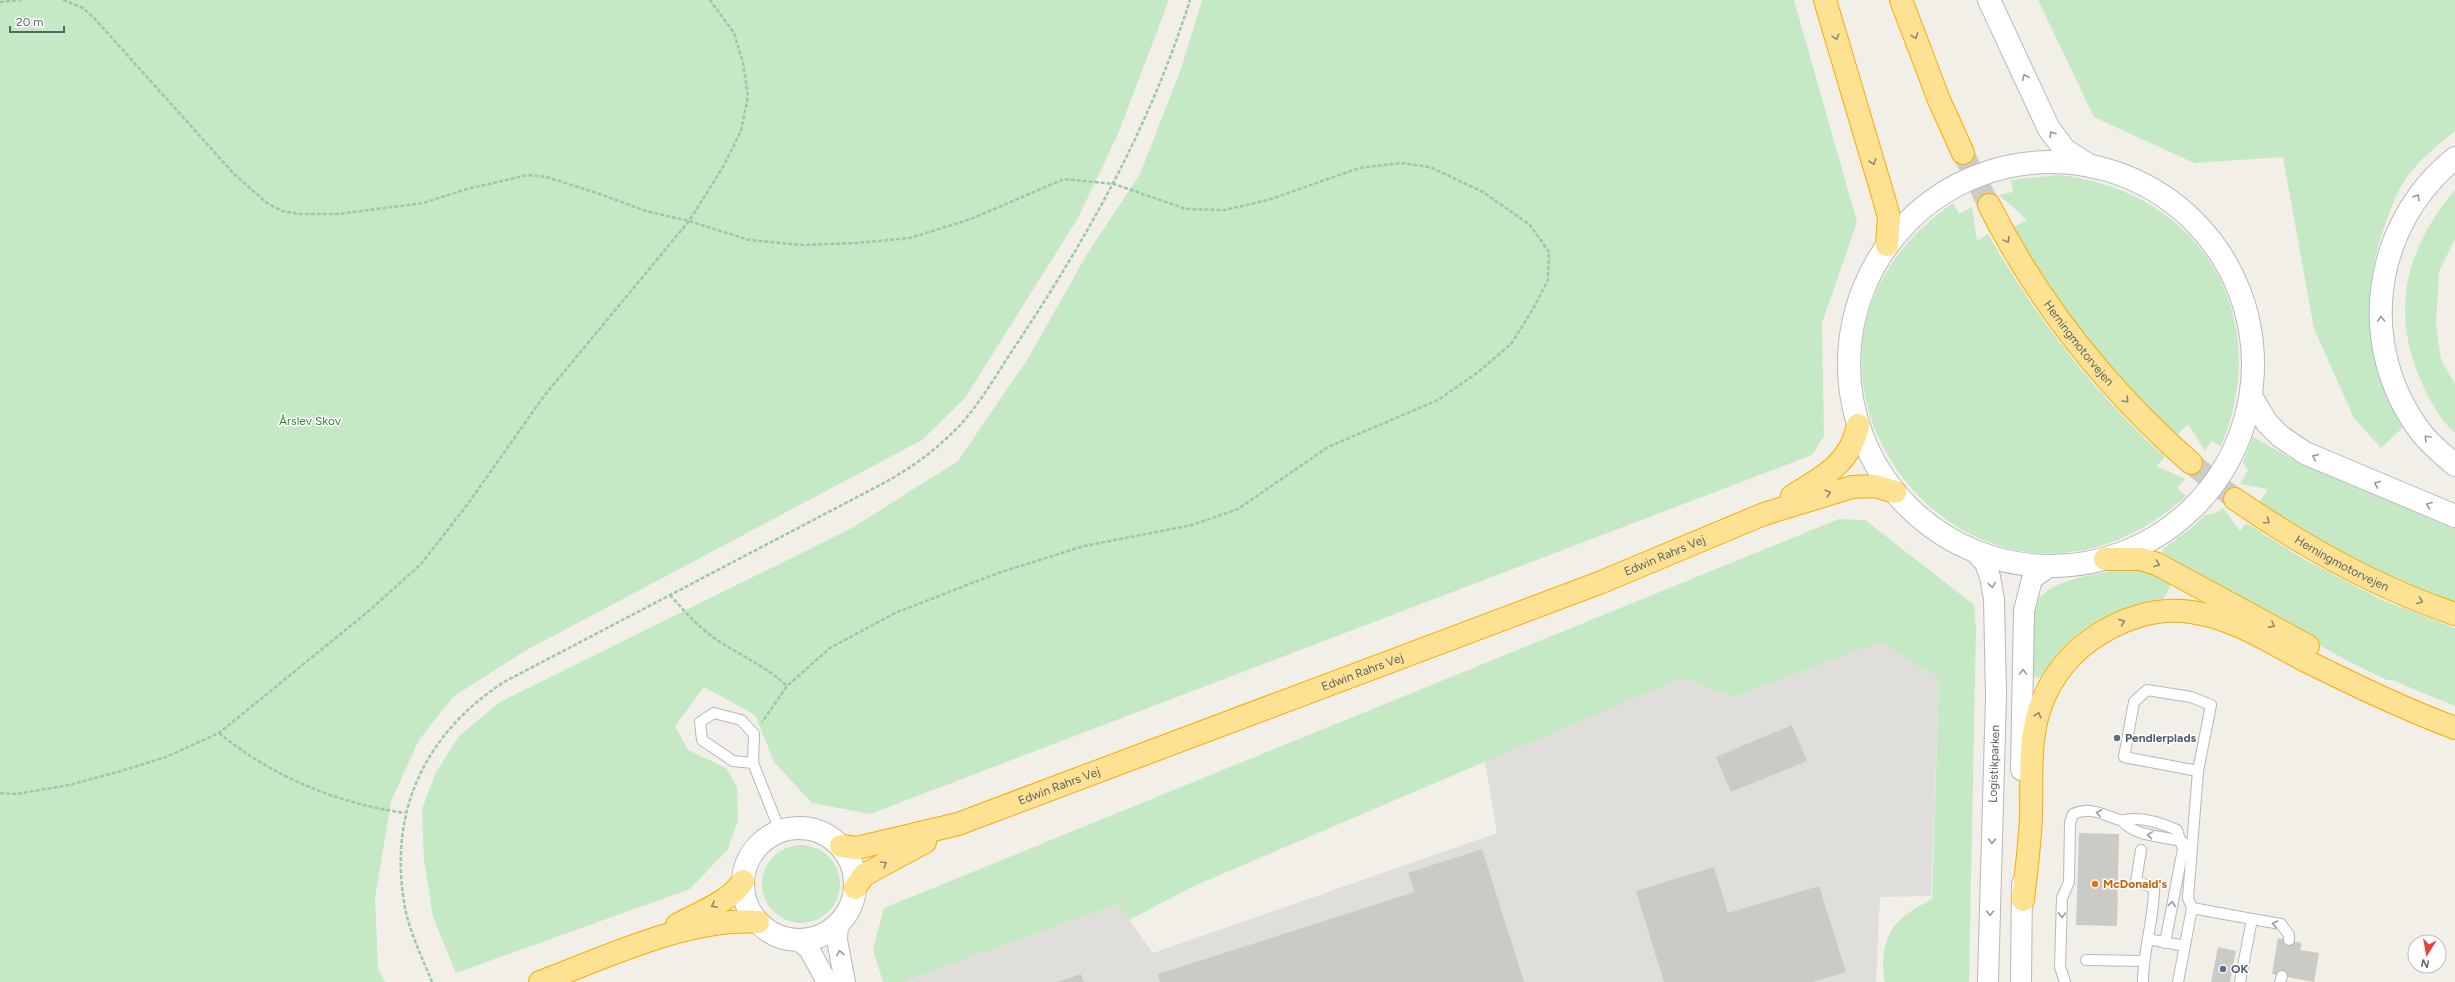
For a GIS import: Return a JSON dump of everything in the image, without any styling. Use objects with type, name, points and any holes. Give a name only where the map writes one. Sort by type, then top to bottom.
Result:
[{"type":"highway","points":[[1825,0],[1889,217],[1887,245]]},
{"type":"highway","points":[[1901,0],[1939,100],[1964,153]]},
{"type":"highway","name":"Herningmotorvejen","points":[[1989,205],[2037,288],[2090,360],[2157,433],[2191,462]]},
{"type":"highway","points":[[1764,514],[1823,477],[1843,460],[1851,450],[1858,425]]},
{"type":"highway","points":[[1764,514],[1852,487],[1875,486],[1895,492]]},
{"type":"highway","name":"Herningmotorvejen","points":[[2235,499],[2313,550],[2386,588],[2455,614]]},
{"type":"highway","name":"Edwin Rahrs Vej","points":[[958,824],[1592,586],[1764,514]]},
{"type":"highway","points":[[2105,559],[2141,559],[2157,564],[2380,684],[2455,717]]},
{"type":"highway","points":[[2023,900],[2031,819],[2033,738],[2037,716],[2052,683],[2068,659],[2105,629],[2128,619],[2150,613],[2171,611],[2192,612],[2218,619],[2242,628],[2374,695],[2455,728]]},
{"type":"highway","points":[[841,846],[857,848],[958,824]]},
{"type":"highway","points":[[855,888],[864,875],[958,824]]},
{"type":"highway","points":[[651,940],[718,904],[737,891],[743,881]]},
{"type":"highway","points":[[540,982],[651,940],[704,927],[744,921],[758,922]]},
{"type":"street","points":[[1989,0],[2049,130],[2065,150],[2092,166]]},
{"type":"street","points":[[2455,158],[2424,187],[2401,224],[2385,269],[2380,316],[2387,363],[2406,408],[2420,431],[2455,465]]},
{"type":"street","points":[[2029,163],[2071,163],[2092,166],[2131,179],[2167,198],[2183,211],[2211,241],[2233,276],[2247,314],[2253,355],[2251,396],[2246,418],[2229,461],[2202,499],[2167,529],[2127,551],[2105,559],[2050,566],[2011,562],[1974,551],[1949,538],[1925,522],[1895,492],[1870,454],[1858,425],[1849,375],[1852,329],[1863,290],[1887,245],[1900,229],[1932,200],[1949,189],[1981,174],[2029,163]]},
{"type":"street","points":[[2251,396],[2267,423],[2280,436],[2305,453],[2455,516]]},
{"type":"street","name":"Logistikparken","points":[[1974,551],[1986,563],[1990,576],[1994,605],[1996,696],[1988,982]]},
{"type":"street","points":[[2021,982],[2023,900],[2020,819],[2024,611],[2032,579],[2050,566]]},
{"type":"street","points":[[798,940],[819,936],[838,924],[849,907],[855,888],[852,866],[841,846],[833,839],[813,830],[802,828],[780,831],[764,840],[754,850],[747,862],[743,881],[746,903],[758,922],[776,934],[798,940],[809,949],[827,982]]},
{"type":"street","points":[[838,924],[837,940],[845,982]]},
{"type":"lane","points":[[2178,982],[2192,908],[2188,898],[2198,771],[2210,705],[2191,697],[2147,690],[2134,702],[2124,757],[2198,771]]},
{"type":"lane","points":[[753,762],[733,761],[702,740],[700,722],[714,713],[741,720],[754,734],[753,762],[780,831]]},
{"type":"lane","points":[[2065,982],[2060,967],[2062,898],[2069,882],[2070,823],[2073,814],[2084,810],[2103,813],[2122,821],[2133,818],[2163,824],[2177,830],[2183,842],[2184,849],[2165,942]]},
{"type":"lane","points":[[2141,850],[2136,881],[2154,888],[2154,912],[2143,961],[2143,982]]},
{"type":"lane","points":[[2192,908],[2281,924],[2289,936],[2289,940]]},
{"type":"lane","points":[[2240,982],[2252,919]]},
{"type":"lane","points":[[2148,939],[2185,946]]},
{"type":"lane","points":[[2086,960],[2143,961]]},
{"type":"path","points":[[0,2],[21,0]]},
{"type":"path","points":[[63,0],[84,8],[95,18],[234,174],[266,203],[282,211],[300,214],[338,214],[380,211],[423,204],[467,189],[528,175],[546,177],[597,193],[646,211],[690,221],[749,240],[802,245],[856,243],[918,235],[971,219],[1064,179],[1114,184],[1186,209],[1225,210],[1271,199],[1359,168],[1401,163],[1430,167],[1483,192],[1530,225],[1549,252],[1548,280],[1534,309],[1511,344],[1477,373],[1438,400],[1328,447],[1238,509],[1192,524],[1084,546],[998,573],[895,612],[830,648],[787,686],[754,734]]},
{"type":"path","points":[[0,793],[16,794],[69,785],[121,772],[166,757],[219,733],[370,610],[421,564],[467,505],[544,396],[690,221],[723,167],[741,131],[748,96],[744,63],[734,33],[710,0]]},
{"type":"path","points":[[432,982],[404,903],[400,862],[405,813],[424,764],[446,732],[478,699],[504,682],[882,484],[914,466],[949,437],[970,414],[1057,283],[1114,184],[1163,75],[1190,0]]},
{"type":"path","points":[[670,595],[691,619],[719,641],[776,676],[787,686]]},
{"type":"path","points":[[219,733],[242,752],[295,782],[367,807],[405,813]]},
{"type":"shaded area","points":[[1881,642],[1939,679],[1931,896],[1880,897],[1876,982],[902,982],[1118,904],[1153,953],[1497,833],[1484,755],[1681,678],[1733,697]]},
{"type":"green space","name":"Årslev Skov","points":[[0,0],[1169,0],[1118,134],[1078,218],[965,398],[922,440],[523,652],[453,697],[419,740],[391,801],[375,898],[378,969],[385,982],[0,982]]},
{"type":"green space","points":[[1202,0],[1794,0],[1857,222],[1822,323],[1824,436],[1812,455],[870,814],[812,803],[774,762],[755,715],[704,687],[675,726],[688,750],[726,768],[737,787],[738,821],[728,849],[690,889],[456,973],[433,917],[424,860],[422,809],[436,772],[459,736],[500,702],[852,528],[958,461],[1029,357],[1087,254],[1140,174],[1181,69]]},
{"type":"green space","points":[[2038,0],[2455,0],[2455,131],[2423,158],[2412,170],[2400,188],[2384,227],[2376,254],[2371,279],[2369,305],[2370,330],[2374,354],[2380,378],[2390,403],[2403,427],[2381,448],[2354,418],[2314,329],[2283,157],[2194,163],[2094,117]]},
{"type":"green space","points":[[2058,175],[2108,186],[2151,205],[2186,233],[2213,267],[2231,306],[2239,350],[2236,397],[2221,446],[2211,441],[2205,451],[2188,424],[2174,438],[2095,355],[2009,229],[2027,220],[1999,195],[2013,192],[2011,180]]},
{"type":"green space","points":[[2455,190],[2455,239],[2439,271],[2436,324],[2441,360],[2455,384],[2455,433],[2445,423],[2436,410],[2423,385],[2413,358],[2407,332],[2405,307],[2408,283],[2414,259],[2424,235],[2438,212]]},
{"type":"green space","points":[[1953,203],[1959,214],[1972,207],[1977,241],[1988,234],[2026,295],[2068,353],[2114,407],[2165,457],[2156,466],[2185,479],[2177,488],[2186,496],[2107,544],[2029,552],[1960,528],[1904,480],[1870,416],[1863,343],[1888,269]]},
{"type":"green space","points":[[2253,437],[2299,463],[2455,529],[2455,606],[2388,581],[2256,507],[2268,489],[2240,484],[2248,470],[2243,462]]},
{"type":"green space","points":[[2223,508],[2240,531],[2246,523],[2307,561],[2382,600],[2455,628],[2455,706],[2392,680],[2387,680],[2344,659],[2163,556],[2163,549],[2194,526],[2205,515],[2213,514]]},
{"type":"green space","points":[[1839,519],[1865,520],[1974,605],[1976,628],[1969,982],[1885,982],[1883,956],[1887,940],[1891,932],[1895,925],[1904,916],[1932,899],[1939,679],[1881,642],[1733,697],[1681,678],[1194,886],[1129,920],[1118,904],[902,982],[883,982],[873,949],[884,908]]},
{"type":"green space","points":[[2127,568],[2152,572],[2170,581],[2170,587],[2162,601],[2146,603],[2117,611],[2091,624],[2067,643],[2056,655],[2040,678],[2031,676],[2029,640],[2030,618],[2035,604],[2043,594],[2055,586],[2069,581]]},
{"type":"green space","points":[[801,845],[816,848],[829,856],[837,869],[840,884],[837,899],[829,912],[816,920],[801,923],[786,920],[773,912],[765,899],[762,884],[765,869],[773,856],[786,848]]},
{"type":"building","points":[[1792,725],[1807,761],[1731,792],[1716,757]]},
{"type":"building","points":[[2079,833],[2119,834],[2117,926],[2076,925]]},
{"type":"building","points":[[1482,849],[1524,982],[1160,982],[1158,974],[1415,892],[1408,873]]},
{"type":"building","points":[[1714,867],[1728,913],[1819,886],[1846,972],[1812,982],[1664,982],[1636,891]]},
{"type":"building","points":[[2278,938],[2302,943],[2300,950],[2319,953],[2314,982],[2272,974]]},
{"type":"building","points":[[2218,947],[2236,951],[2230,982],[2211,982]]},
{"type":"building","points":[[1081,974],[1084,982],[1057,982]]},
{"type":"tunnel","points":[[1963,153],[1989,205]]},
{"type":"tunnel","points":[[2191,463],[2235,499]]},
{"type":"place","name":"Pendlerplads","points":[[2117,738]]},
{"type":"place","name":"McDonald's","points":[[2095,884]]},
{"type":"place","name":"OK","points":[[2223,969]]}]
